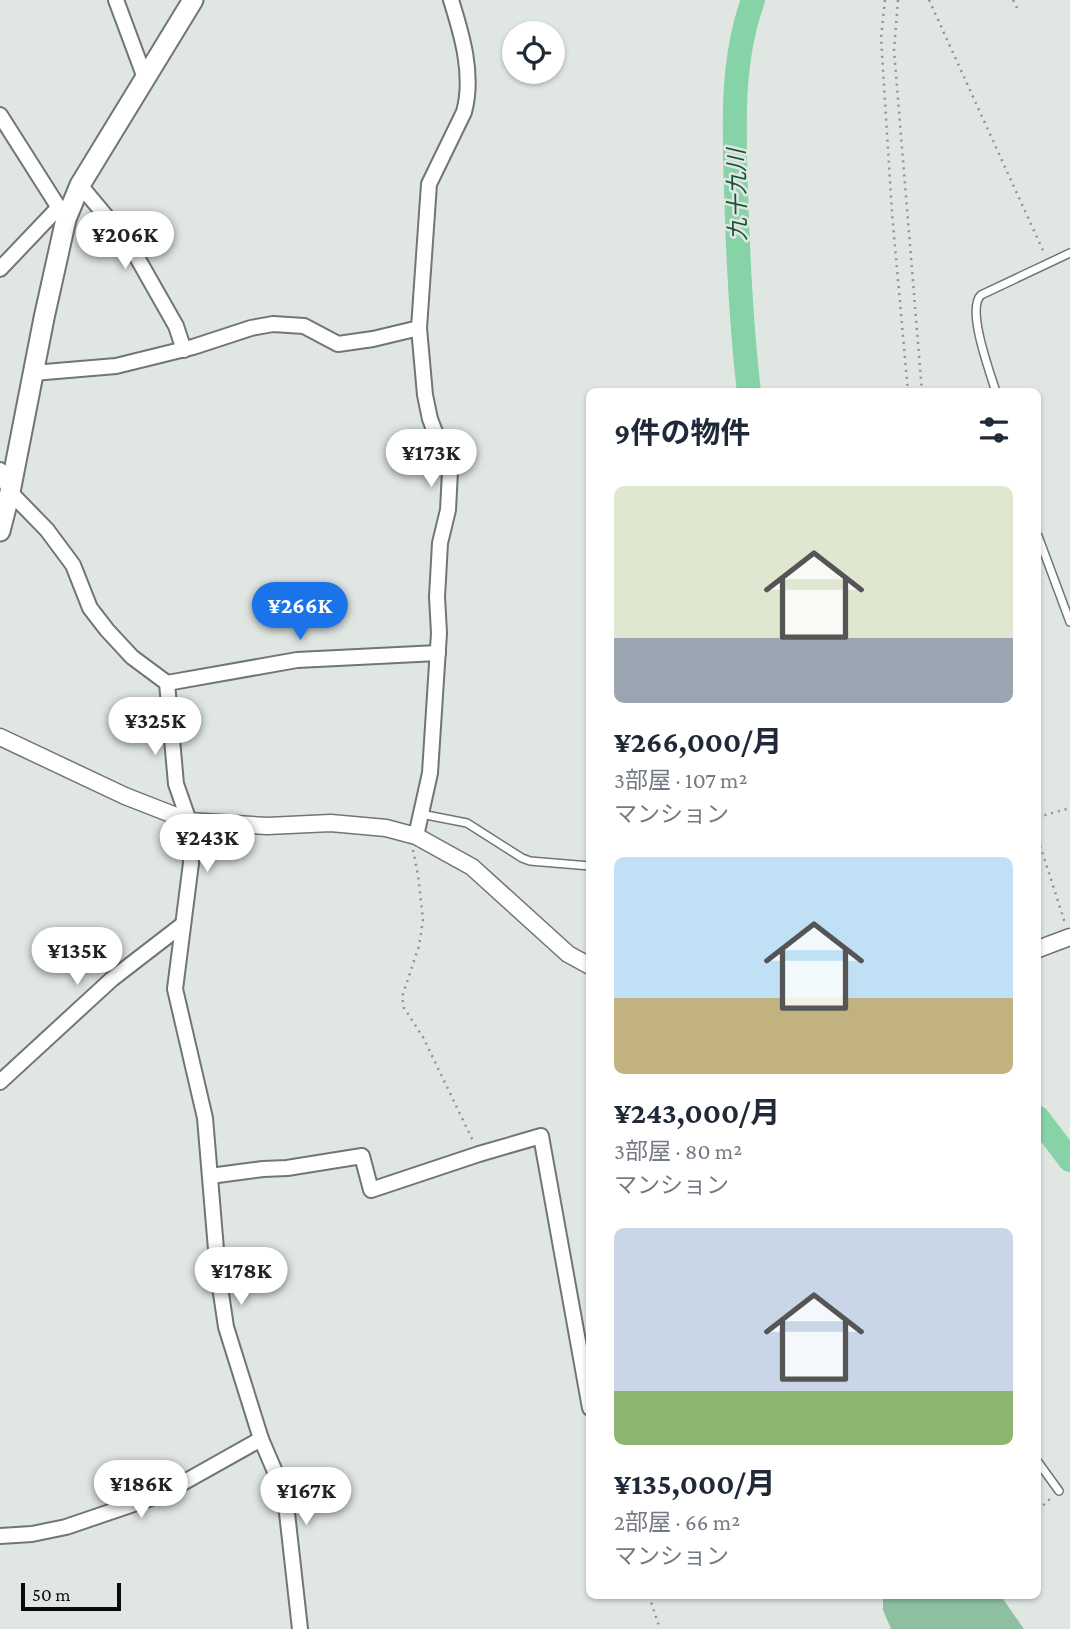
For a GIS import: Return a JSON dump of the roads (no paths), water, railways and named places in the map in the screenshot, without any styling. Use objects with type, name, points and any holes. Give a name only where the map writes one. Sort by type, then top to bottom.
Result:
[{"type":"main road","points":[[0,531],[10,492],[63,213],[192,0]]},
{"type":"street","points":[[116,0],[145,78]]},
{"type":"street","points":[[416,836],[430,774],[438,653],[440,543],[448,510],[450,471],[430,419],[419,328],[429,184],[464,113],[467,101],[467,68],[451,0]]},
{"type":"street","points":[[0,115],[63,213],[0,269]]},
{"type":"street","points":[[80,185],[130,245],[176,326],[184,350]]},
{"type":"street","points":[[33,373],[116,366],[184,350],[251,328],[273,324],[304,326],[338,344],[419,328]]},
{"type":"street","points":[[0,470],[10,492],[47,530],[73,565],[90,608],[107,630],[132,657],[167,683],[297,660],[438,653]]},
{"type":"street","points":[[167,683],[176,784],[189,821],[191,863],[181,925],[175,989],[205,1118],[218,1273],[226,1327],[261,1439],[285,1495],[300,1629]]},
{"type":"street","points":[[0,737],[125,796],[189,821],[267,826],[331,823],[386,828],[416,836],[472,867],[568,954],[586,964]]},
{"type":"street","points":[[0,1082],[112,979],[181,925]]},
{"type":"street","points":[[1041,947],[1068,932]]},
{"type":"street","points":[[210,1176],[362,1156],[370,1190],[541,1136],[586,1386]]},
{"type":"street","points":[[0,1536],[32,1534],[66,1527],[163,1494],[261,1439]]},
{"type":"lane","points":[[995,388],[975,314],[976,300],[981,295],[1070,253]]},
{"type":"lane","points":[[1041,544],[1070,622]]},
{"type":"lane","points":[[421,814],[467,824],[530,861],[586,866]]},
{"type":"lane","points":[[1041,1466],[1059,1491]]},
{"type":"waterway","name":"九十九川","points":[[749,388],[739,266],[735,118],[737,70],[753,0]]},
{"type":"waterway","name":"九十九川","points":[[1041,1122],[1070,1160]]}]
